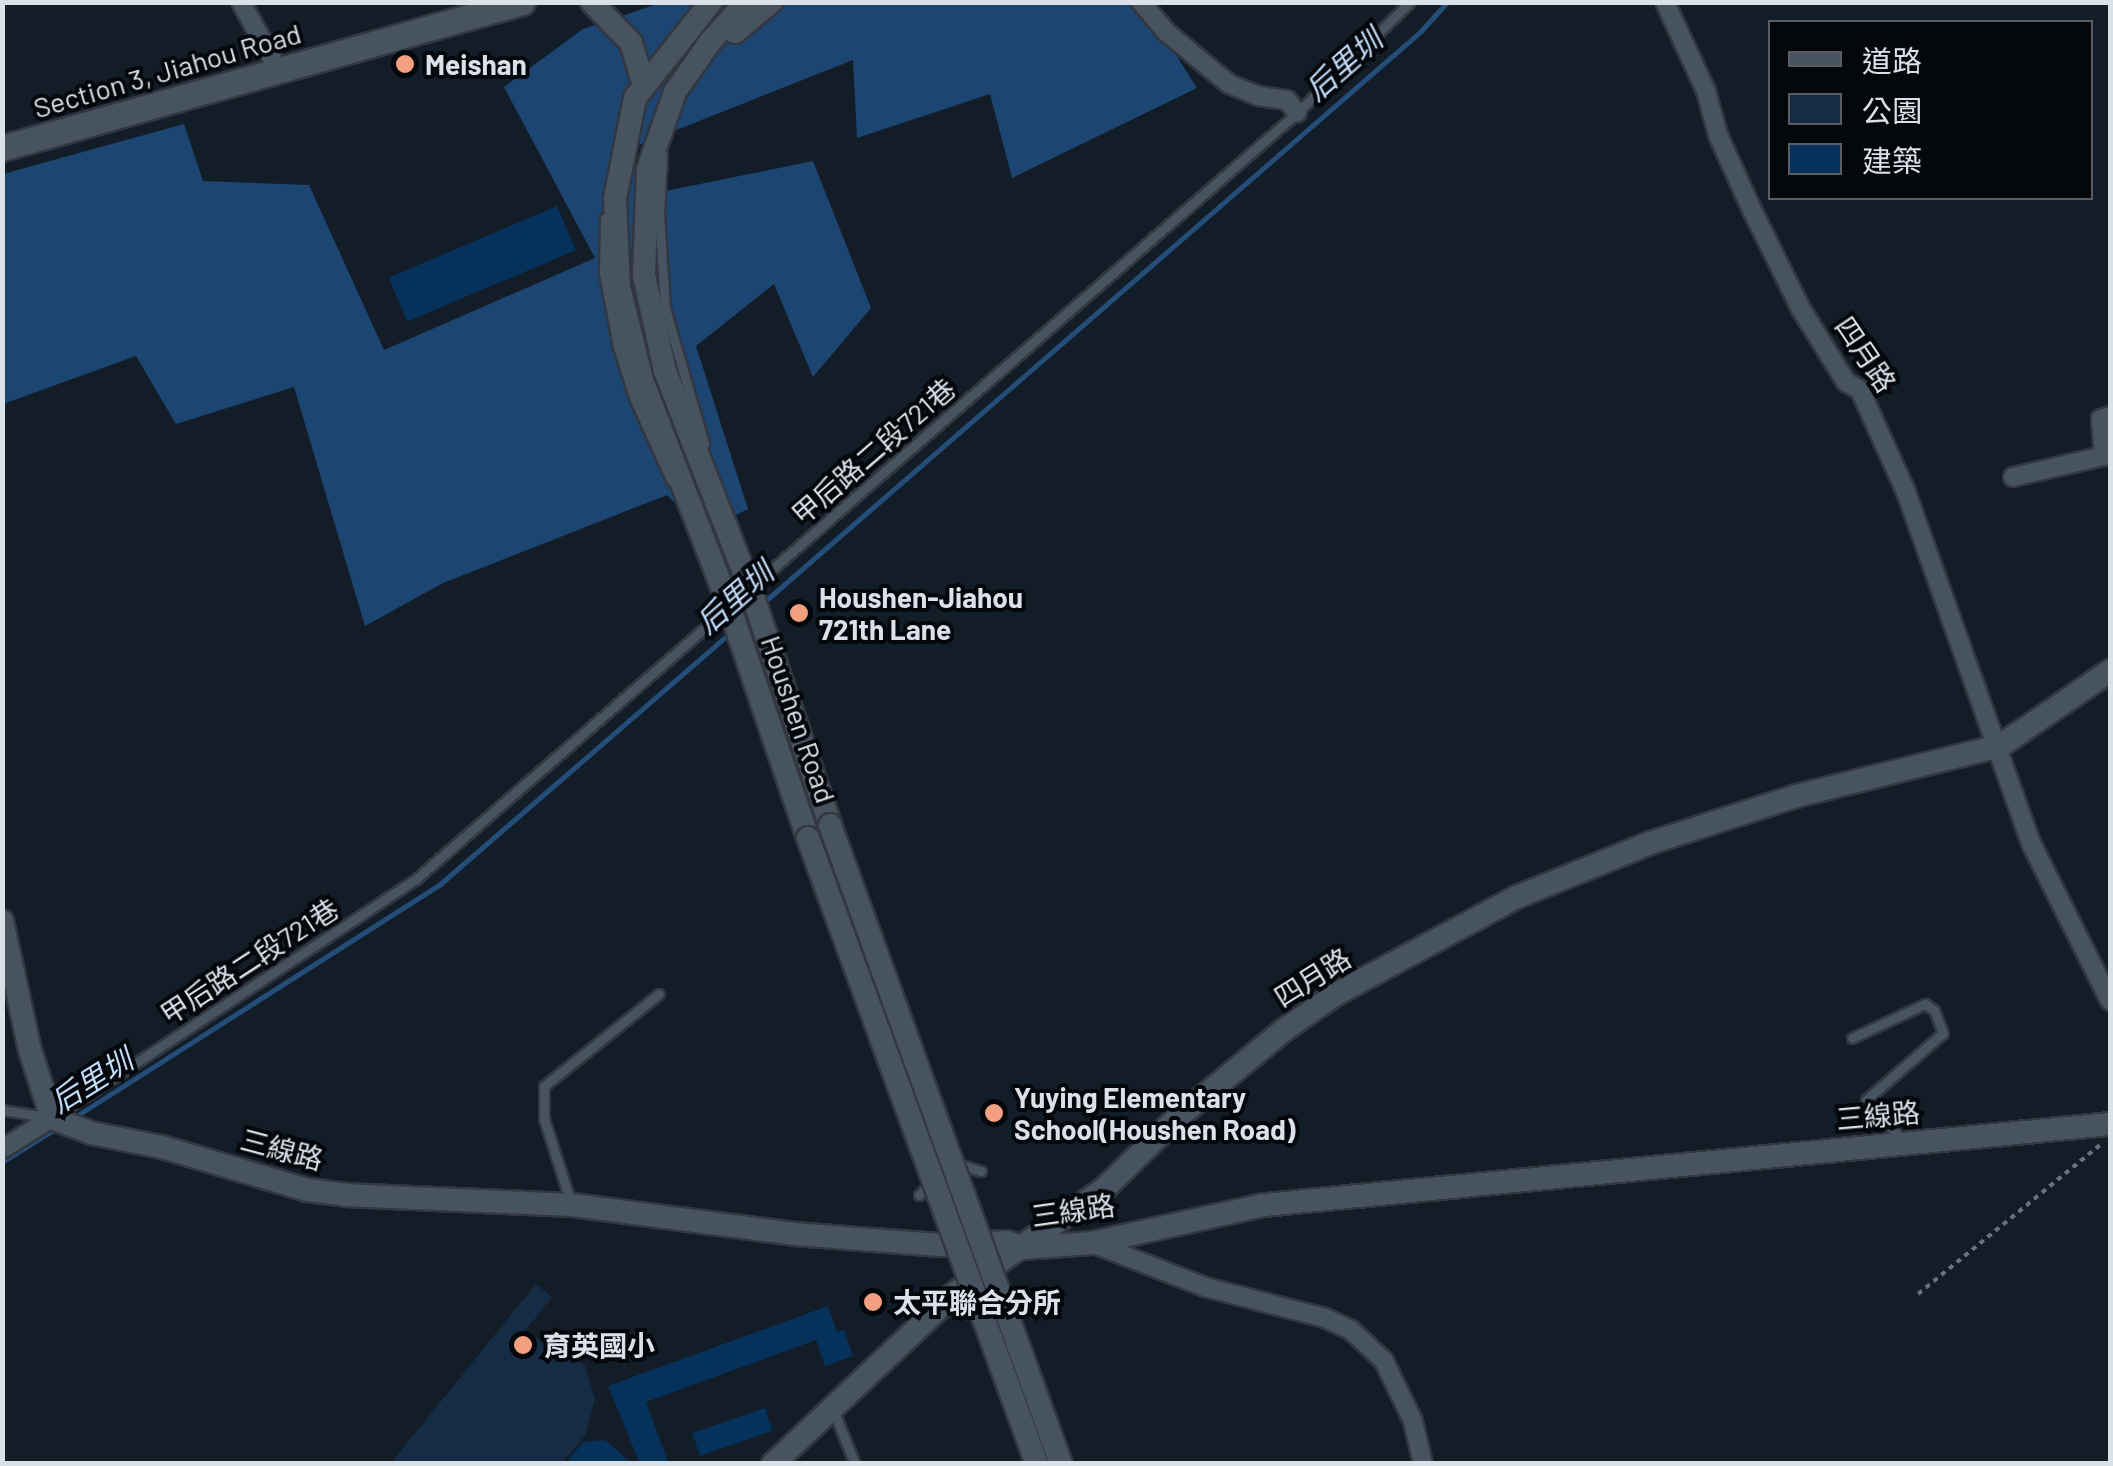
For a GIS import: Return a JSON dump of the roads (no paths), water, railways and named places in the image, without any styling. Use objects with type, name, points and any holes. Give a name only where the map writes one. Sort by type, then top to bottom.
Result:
[{"type":"main road","name":"Section 3, Jiahou Road","points":[[2,148],[522,2]]},
{"type":"street","points":[[242,2],[278,70]]},
{"type":"street","points":[[592,2],[631,43],[643,82]]},
{"type":"street","name":"Houshen Road","points":[[711,2],[643,82],[619,168],[615,199],[619,287],[642,380],[729,606],[808,838],[1036,1464]]},
{"type":"street","name":"Houshen Road","points":[[746,2],[675,92],[648,169],[644,276],[665,371],[750,588],[830,825],[1061,1464]]},
{"type":"street","points":[[694,66],[771,2]]},
{"type":"street","points":[[1141,2],[1165,31],[1228,84],[1288,100],[1297,114]]},
{"type":"street","name":"四月路","points":[[1665,2],[1706,91],[1718,135],[1753,212],[1801,309],[1846,382],[1860,390],[1906,492],[2000,746],[2032,846],[2110,1001]]},
{"type":"street","points":[[2013,476],[2104,456],[2101,419],[2110,416]]},
{"type":"street","name":"四月路","points":[[773,1464],[955,1294],[1104,1189],[1176,1120],[1284,1030],[1336,994],[1517,897],[1650,843],[1796,796],[2000,746],[2110,670]]},
{"type":"street","points":[[2,920],[30,1050],[52,1118],[2,1149]]},
{"type":"street","name":"三線路","points":[[52,1118],[91,1133],[162,1147],[307,1190],[572,1205],[794,1234],[940,1245],[1007,1242],[1023,1248],[1092,1243],[1264,1205],[2110,1124]]},
{"type":"street","points":[[1092,1243],[1206,1287],[1326,1318],[1351,1330],[1384,1361],[1413,1421],[1423,1464]]},
{"type":"lane","name":"甲后路二段721巷","points":[[52,1118],[416,879],[1297,114],[1410,2]]},
{"type":"lane","points":[[572,1205],[544,1119],[544,1086],[660,994]]},
{"type":"lane","points":[[1852,1038],[1925,1004],[1934,1010],[1943,1033],[1866,1100],[1904,1142]]},
{"type":"lane","points":[[2,1110],[52,1118]]},
{"type":"lane","points":[[919,1195],[941,1172],[960,1165],[981,1171]]},
{"type":"lane","points":[[831,1408],[846,1433],[855,1464]]},
{"type":"waterway","name":"后里圳","points":[[764,602],[1421,31],[1447,2]]},
{"type":"waterway","name":"后里圳","points":[[73,1118],[439,885],[730,633]]},
{"type":"waterway","name":"后里圳","points":[[2,1162],[55,1129]]},
{"type":"place","name":"Meishan","points":[[405,64]]},
{"type":"place","name":"Houshen-Jiahou 721th Lane","points":[[799,613]]},
{"type":"place","name":"Yuying Elementary School(Houshen Road)","points":[[994,1113]]},
{"type":"place","name":"太平聯合分所","points":[[873,1302]]},
{"type":"place","name":"育英國小","points":[[523,1345]]}]
